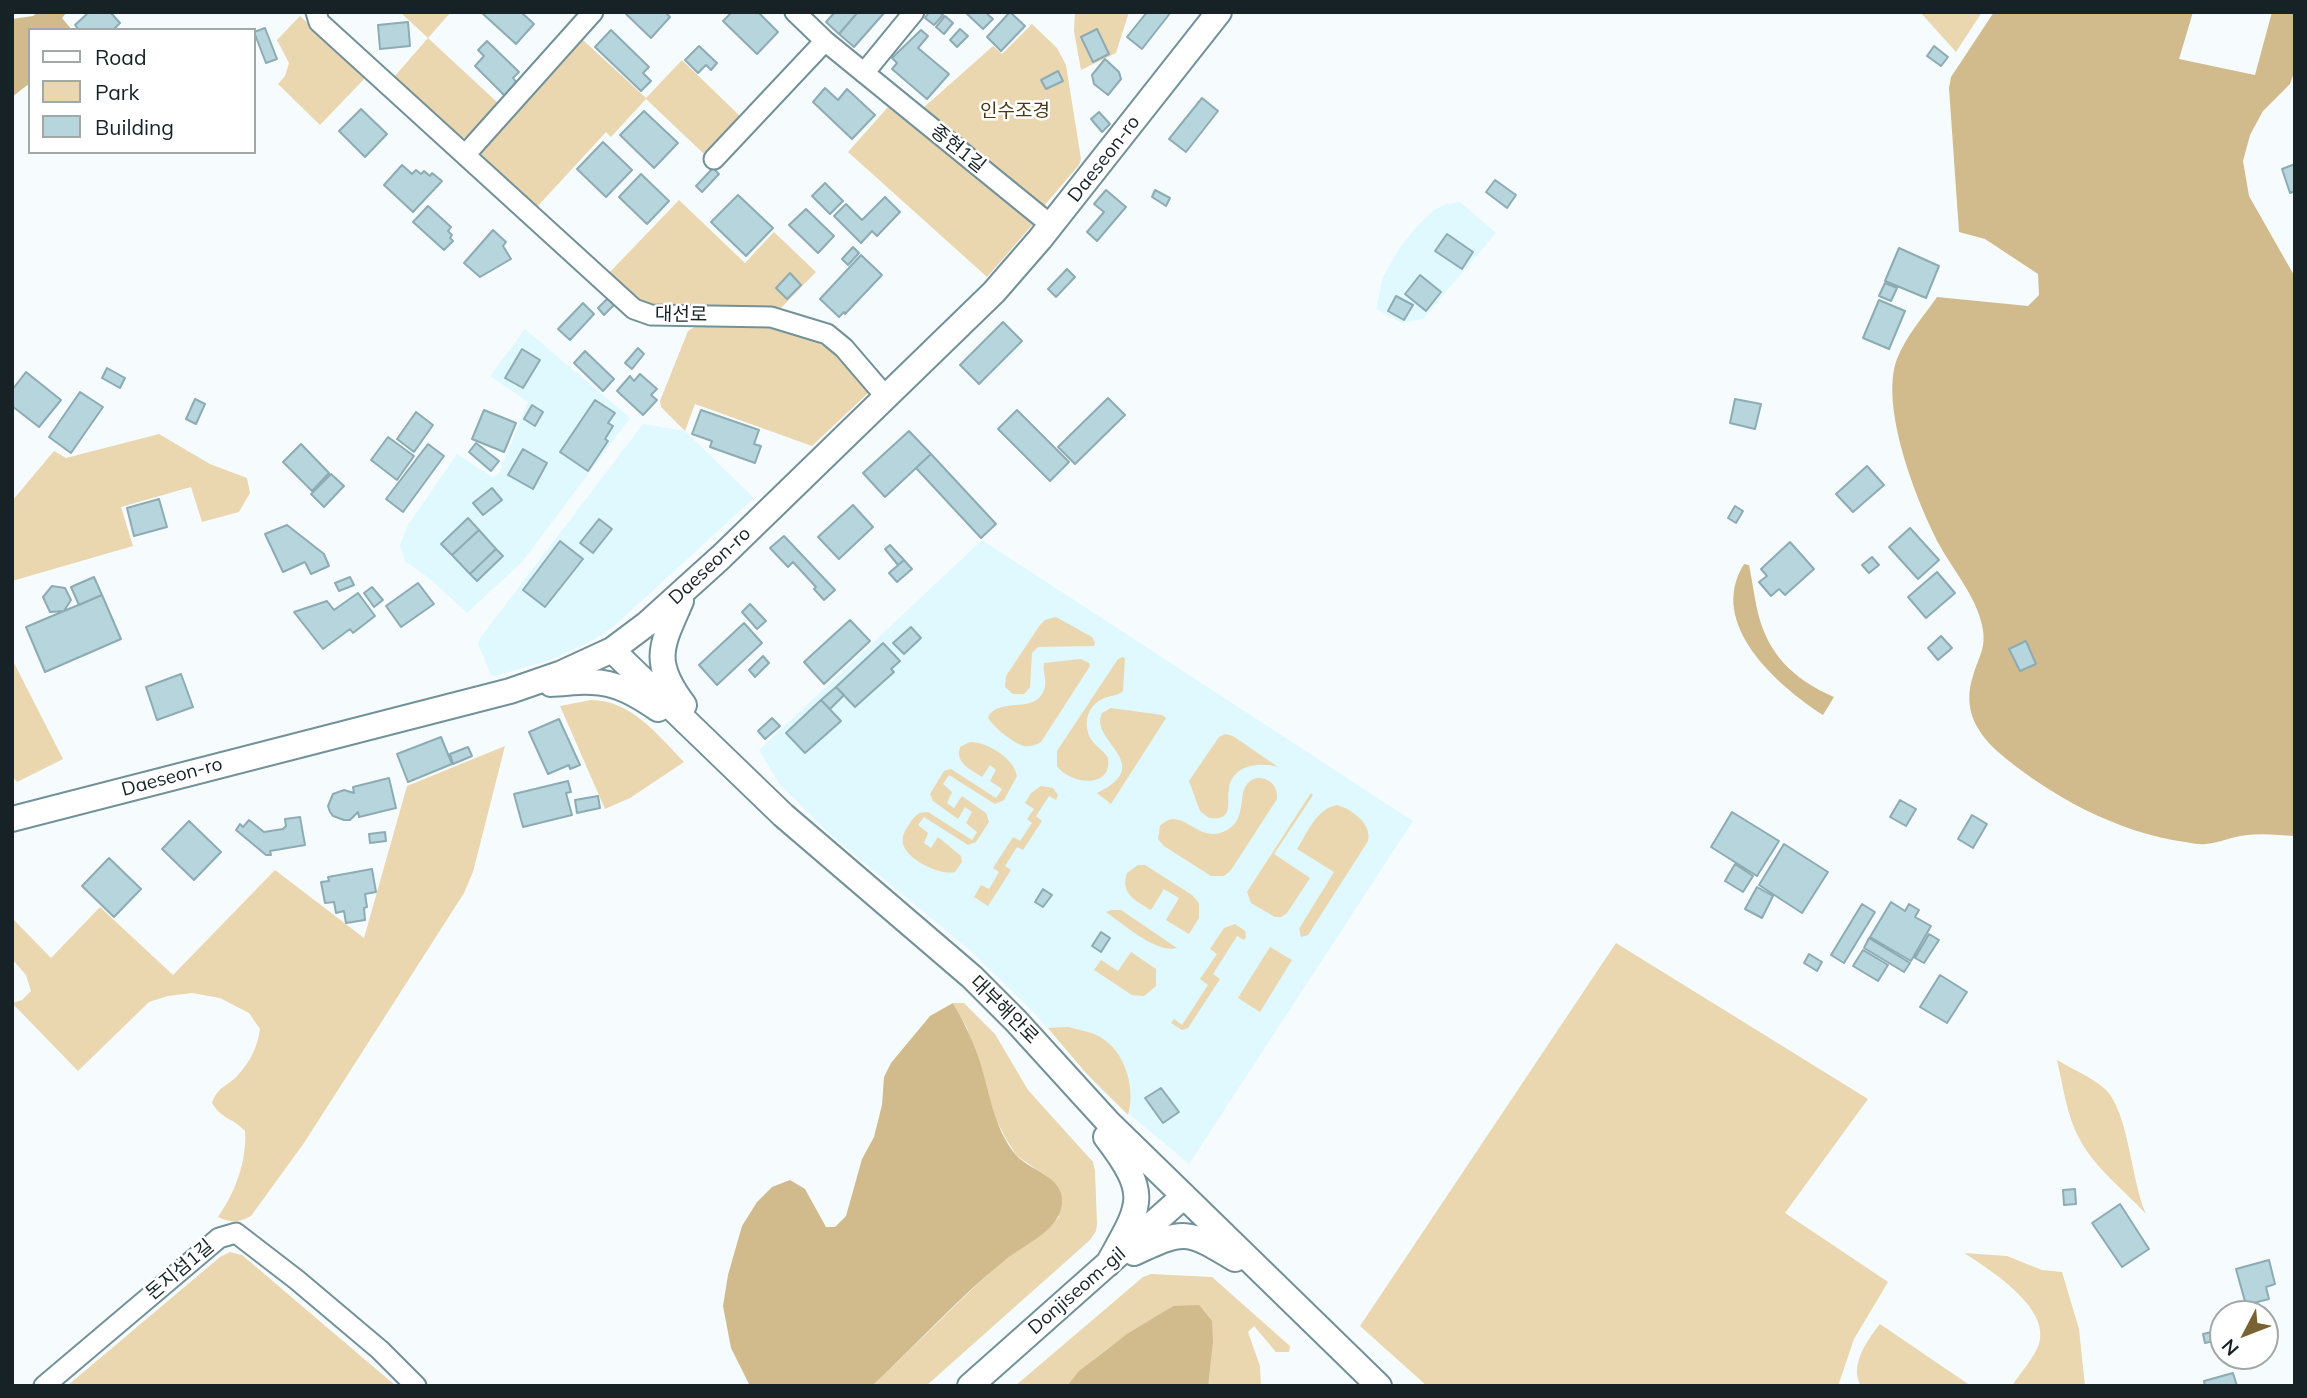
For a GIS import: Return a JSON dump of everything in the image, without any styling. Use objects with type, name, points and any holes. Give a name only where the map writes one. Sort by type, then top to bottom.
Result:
[{"type":"street","name":"대선로","points":[[316,12],[319,22],[634,309],[651,315],[771,317],[827,334],[845,348],[886,397]]},
{"type":"street","points":[[465,155],[593,12]]},
{"type":"street","name":"종현1길","points":[[794,12],[825,41],[1051,225]]},
{"type":"street","points":[[864,73],[914,12]]},
{"type":"street","name":"Daeseon-ro","points":[[12,819],[534,683],[612,650],[648,624],[685,591],[977,310],[1051,225],[1219,12]]},
{"type":"street","points":[[714,159],[825,41]]},
{"type":"street","points":[[685,591],[664,640],[663,664],[666,679],[687,708],[741,763],[754,788]]},
{"type":"street","name":"대부해안로","points":[[612,650],[783,815],[972,977],[1016,1021],[1084,1097],[1380,1386]]},
{"type":"street","points":[[534,683],[593,681],[630,691],[668,718],[761,807],[783,815]]},
{"type":"street","points":[[1016,1021],[1044,1066],[1101,1130],[1131,1172],[1136,1193],[1135,1209],[1126,1233],[1108,1264]]},
{"type":"street","name":"Donjiseom-gil","points":[[970,1386],[1184,1196]]},
{"type":"street","name":"돈지섬1길","points":[[44,1386],[219,1238],[236,1233],[380,1350],[416,1386]]},
{"type":"street","points":[[1108,1264],[1159,1240],[1187,1236],[1203,1241],[1278,1286]]},
{"type":"shaded area","points":[[38,12],[67,12],[62,18],[70,28],[28,28],[28,85],[12,97],[12,19],[33,16]]},
{"type":"shaded area","points":[[1994,12],[2193,12],[2179,59],[2255,75],[2272,12],[2295,12],[2295,70],[2290,84],[2263,111],[2250,135],[2243,161],[2249,196],[2295,277],[2295,836],[2253,834],[2201,844],[2160,837],[2110,821],[2038,783],[1989,743],[1973,717],[1969,697],[1983,646],[1982,625],[1970,594],[1940,546],[1921,505],[1903,454],[1897,427],[1893,379],[1897,359],[1905,342],[1937,297],[2028,306],[2039,295],[2038,274],[1985,239],[1959,232],[1949,88],[1951,77]]},
{"type":"shaded area","points":[[1460,202],[1496,233],[1423,319],[1402,323],[1376,309],[1383,277],[1400,247],[1434,210]]},
{"type":"shaded area","points":[[525,329],[630,418],[523,561],[467,613],[430,579],[405,561],[400,545],[408,525],[457,454],[492,477],[499,474],[528,402],[490,376]]},
{"type":"shaded area","points":[[643,424],[685,431],[754,498],[613,627],[595,639],[553,659],[491,675],[478,644],[480,638]]},
{"type":"shaded area","points":[[982,540],[1413,821],[1189,1164],[1104,1093],[1035,1014],[973,953],[832,836],[780,785],[759,750]]},
{"type":"shaded area","points":[[1744,564],[1749,565],[1761,625],[1775,652],[1794,673],[1834,697],[1823,715],[1786,688],[1768,670],[1752,651],[1740,630],[1734,609],[1735,587]]},
{"type":"shaded area","points":[[953,1003],[978,1056],[1002,1133],[1022,1161],[1058,1186],[1062,1203],[1060,1213],[1040,1236],[1012,1255],[953,1306],[872,1386],[750,1386],[731,1348],[723,1306],[728,1275],[742,1226],[757,1202],[772,1187],[790,1180],[805,1189],[826,1227],[835,1227],[846,1216],[862,1159],[874,1137],[882,1105],[884,1077],[891,1063],[930,1016]]},
{"type":"shaded area","points":[[1199,1305],[1212,1321],[1213,1342],[1208,1386],[1067,1386],[1079,1371],[1127,1334],[1173,1306]]},
{"type":"green space","points":[[400,12],[451,12],[428,38]]},
{"type":"green space","points":[[1075,12],[1129,12],[1116,53],[1081,70],[1074,31]]},
{"type":"green space","points":[[1920,12],[1982,12],[1956,52]]},
{"type":"green space","points":[[300,16],[366,77],[320,125],[278,84],[285,76],[289,63],[277,40]]},
{"type":"green space","name":"인수조경","points":[[1032,24],[1057,48],[1066,65],[1081,159],[1079,165],[1043,207],[922,109],[993,46],[1002,54]]},
{"type":"green space","points":[[428,38],[498,103],[467,138],[460,137],[394,77]]},
{"type":"green space","points":[[583,40],[646,98],[682,60],[741,117],[705,155],[646,99],[611,137],[606,132],[537,207],[481,154]]},
{"type":"green space","points":[[888,107],[1033,224],[987,277],[848,152]]},
{"type":"green space","points":[[679,200],[745,263],[774,232],[816,272],[780,309],[645,306],[609,273]]},
{"type":"green space","points":[[764,325],[811,340],[839,355],[860,378],[868,393],[812,446],[695,404],[685,431],[661,407],[660,401],[688,331],[696,326]]},
{"type":"green space","points":[[159,434],[210,464],[247,478],[250,493],[239,512],[202,522],[191,487],[121,507],[133,546],[12,581],[12,501],[54,451],[66,458]]},
{"type":"green space","points":[[1056,617],[1092,637],[1094,646],[1038,647],[1032,653],[1030,687],[1024,694],[1013,694],[1005,687],[1006,676],[1040,625],[1045,620]]},
{"type":"green space","points":[[1123,657],[1123,691],[1102,699],[1092,707],[1087,718],[1090,736],[1108,758],[1108,768],[1104,775],[1089,781],[1071,777],[1057,766],[1057,751],[1118,659]]},
{"type":"green space","points":[[12,659],[63,759],[17,782],[12,776]]},
{"type":"green space","points":[[1081,659],[1090,666],[1041,742],[1031,746],[1020,745],[990,721],[988,717],[1001,707],[1033,702],[1040,697],[1045,687],[1044,663]]},
{"type":"green space","points":[[591,700],[619,706],[631,712],[684,762],[630,798],[605,809],[560,706]]},
{"type":"green space","points":[[1111,708],[1162,715],[1166,718],[1111,804],[1097,793],[1114,782],[1122,772],[1122,762],[1100,723],[1102,713]]},
{"type":"green space","points":[[1225,734],[1233,736],[1278,767],[1256,765],[1242,769],[1236,774],[1229,788],[1226,814],[1223,817],[1209,818],[1200,811],[1189,781],[1219,737]]},
{"type":"green space","points":[[970,742],[999,752],[1011,763],[1017,776],[1004,800],[995,804],[949,775],[943,784],[952,792],[947,803],[954,808],[962,796],[986,813],[989,822],[976,842],[968,845],[924,817],[918,825],[928,833],[924,843],[931,848],[938,837],[961,856],[962,862],[955,872],[942,872],[925,866],[911,856],[903,844],[903,835],[916,816],[928,812],[972,840],[977,832],[966,823],[972,812],[965,807],[958,819],[933,801],[930,794],[944,771],[951,769],[996,798],[1002,789],[990,781],[996,770],[990,765],[982,777],[965,765],[960,757],[960,747]]},
{"type":"green space","points":[[505,746],[473,872],[464,893],[304,1143],[251,1216],[239,1221],[218,1217],[239,1176],[245,1131],[220,1113],[212,1103],[220,1090],[242,1070],[255,1048],[260,1029],[249,1013],[220,998],[192,993],[149,1002],[78,1071],[12,1003],[22,1000],[31,991],[26,975],[12,959],[12,918],[51,958],[100,907],[173,975],[275,870],[364,938],[407,786]]},
{"type":"green space","points":[[1257,778],[1266,779],[1272,784],[1277,799],[1231,870],[1224,876],[1211,876],[1164,846],[1158,839],[1160,826],[1175,819],[1211,834],[1231,828],[1240,813],[1245,788]]},
{"type":"green space","points":[[1041,786],[1053,788],[1058,795],[1056,800],[1049,796],[1036,816],[1042,821],[1023,850],[1017,847],[1005,866],[1011,870],[988,906],[974,897],[981,885],[989,889],[999,872],[993,868],[1013,837],[1020,841],[1032,823],[1027,819],[1034,809],[1025,803],[1031,793]]},
{"type":"green space","points":[[1311,793],[1313,795],[1274,854],[1310,878],[1287,913],[1275,917],[1251,903],[1247,892]]},
{"type":"green space","points":[[1337,805],[1360,818],[1367,829],[1368,841],[1308,935],[1301,937],[1299,929],[1334,872],[1297,849],[1318,816]]},
{"type":"green space","points":[[1138,865],[1145,865],[1192,895],[1199,903],[1199,918],[1189,934],[1166,920],[1179,898],[1164,889],[1151,910],[1130,896],[1125,880],[1127,873]]},
{"type":"green space","points":[[1121,910],[1177,948],[1160,947],[1140,937],[1106,912]]},
{"type":"green space","points":[[1235,924],[1245,931],[1246,937],[1244,940],[1237,936],[1213,974],[1220,979],[1188,1028],[1182,1030],[1171,1023],[1174,1019],[1182,1025],[1208,985],[1200,979],[1217,954],[1210,949],[1224,928]]},
{"type":"green space","points":[[1616,943],[1868,1099],[1785,1213],[1888,1282],[1854,1339],[1838,1386],[1427,1386],[1360,1326]]},
{"type":"green space","points":[[1270,947],[1292,960],[1260,1012],[1238,998]]},
{"type":"green space","points":[[1131,952],[1156,969],[1156,986],[1144,996],[1132,995],[1094,970],[1101,960],[1118,971]]},
{"type":"green space","points":[[953,1003],[964,1003],[995,1034],[1028,1090],[1093,1162],[1096,1231],[1090,1240],[926,1386],[872,1386],[996,1267],[1059,1217],[1048,1177],[1017,1156],[996,1119],[967,1028]]},
{"type":"green space","points":[[1068,1027],[1096,1035],[1116,1051],[1129,1082],[1131,1093],[1128,1115],[1085,1072],[1048,1028]]},
{"type":"green space","points":[[2057,1060],[2100,1085],[2113,1100],[2125,1130],[2146,1214],[2102,1170],[2080,1140],[2069,1111]]},
{"type":"green space","points":[[230,1252],[242,1255],[396,1386],[67,1386],[220,1257]]},
{"type":"green space","points":[[1964,1253],[2007,1256],[2042,1270],[2062,1272],[2079,1329],[2085,1386],[2012,1386],[2039,1344],[2040,1330],[2036,1317],[2002,1279]]},
{"type":"green space","points":[[1151,1274],[1212,1277],[1290,1346],[1289,1352],[1276,1352],[1254,1326],[1248,1332],[1260,1366],[1261,1386],[1208,1386],[1208,1371],[1173,1306],[1104,1352],[1067,1386],[1015,1386],[1143,1277]]},
{"type":"green space","points":[[1880,1324],[1971,1386],[1861,1386],[1858,1362],[1865,1345]]},
{"type":"building","points":[[89,12],[110,12],[120,23],[115,28],[77,28],[75,25]]},
{"type":"building","points":[[521,12],[534,24],[516,44],[483,14]]},
{"type":"building","points":[[624,12],[665,12],[670,17],[651,38]]},
{"type":"building","points":[[732,12],[758,12],[778,32],[757,54],[723,21]]},
{"type":"building","points":[[835,12],[858,12],[839,34],[826,22]]},
{"type":"building","points":[[858,12],[885,12],[854,47],[839,34]]},
{"type":"building","points":[[929,12],[943,15],[934,25],[925,18]]},
{"type":"building","points":[[965,12],[985,12],[993,19],[983,29]]},
{"type":"building","points":[[1010,12],[1025,26],[1001,51],[987,37]]},
{"type":"building","points":[[1147,12],[1171,12],[1142,49],[1127,37]]},
{"type":"building","points":[[945,16],[953,23],[944,34],[936,27]]},
{"type":"building","points":[[408,22],[410,46],[380,49],[378,25]]},
{"type":"building","points":[[265,28],[277,59],[266,63],[256,31]]},
{"type":"building","points":[[960,29],[968,36],[957,47],[950,40]]},
{"type":"building","points":[[1097,29],[1109,54],[1093,62],[1081,37]]},
{"type":"building","points":[[611,30],[649,67],[643,73],[651,81],[641,91],[595,47]]},
{"type":"building","points":[[921,30],[928,36],[918,48],[949,74],[927,99],[892,69],[897,63],[892,58]]},
{"type":"building","points":[[487,41],[519,72],[513,78],[517,83],[505,96],[475,66],[484,56],[478,50]]},
{"type":"building","points":[[699,46],[717,63],[711,70],[706,65],[698,73],[685,60]]},
{"type":"building","points":[[1934,46],[1948,57],[1941,66],[1927,56]]},
{"type":"building","points":[[1105,59],[1119,72],[1121,79],[1108,95],[1094,84],[1092,75]]},
{"type":"building","points":[[1058,71],[1063,81],[1046,89],[1041,80]]},
{"type":"building","points":[[825,88],[838,100],[847,89],[875,115],[852,139],[813,102]]},
{"type":"building","points":[[1202,98],[1218,111],[1186,152],[1169,139]]},
{"type":"building","points":[[361,109],[387,134],[365,157],[339,131]]},
{"type":"building","points":[[644,111],[678,143],[654,168],[620,135]]},
{"type":"building","points":[[1099,112],[1110,124],[1102,132],[1091,119]]},
{"type":"building","points":[[603,142],[632,170],[606,197],[577,169]]},
{"type":"building","points":[[2295,164],[2295,191],[2290,193],[2282,169]]},
{"type":"building","points":[[402,165],[412,174],[416,170],[421,174],[424,171],[430,176],[432,173],[442,181],[413,212],[384,185]]},
{"type":"building","points":[[713,168],[719,174],[702,192],[696,186]]},
{"type":"building","points":[[641,174],[669,201],[647,224],[619,197]]},
{"type":"building","points":[[1495,180],[1516,195],[1507,208],[1486,192]]},
{"type":"building","points":[[825,183],[843,201],[830,214],[812,196]]},
{"type":"building","points":[[1106,190],[1126,207],[1097,241],[1087,232],[1104,212],[1094,204]]},
{"type":"building","points":[[1155,190],[1170,198],[1166,206],[1152,197]]},
{"type":"building","points":[[738,195],[773,228],[746,256],[711,222]]},
{"type":"building","points":[[885,197],[900,212],[877,236],[872,231],[861,243],[834,216],[846,204],[862,220]]},
{"type":"building","points":[[428,206],[451,227],[448,231],[453,241],[444,250],[413,222]]},
{"type":"building","points":[[806,209],[834,236],[818,253],[789,225]]},
{"type":"building","points":[[493,230],[506,242],[503,246],[511,259],[480,277],[464,263]]},
{"type":"building","points":[[1447,234],[1473,252],[1462,269],[1435,251]]},
{"type":"building","points":[[853,247],[859,253],[848,265],[842,259]]},
{"type":"building","points":[[1899,248],[1939,266],[1926,298],[1885,281]]},
{"type":"building","points":[[861,255],[882,275],[839,317],[820,299]]},
{"type":"building","points":[[1067,269],[1075,277],[1056,297],[1048,289]]},
{"type":"building","points":[[790,273],[801,285],[787,299],[776,288]]},
{"type":"building","points":[[1420,275],[1441,292],[1426,311],[1405,294]]},
{"type":"building","points":[[1885,283],[1897,288],[1891,301],[1879,296]]},
{"type":"building","points":[[1396,296],[1413,305],[1404,320],[1388,311]]},
{"type":"building","points":[[608,298],[615,304],[604,315],[598,308]]},
{"type":"building","points":[[1879,300],[1905,311],[1889,349],[1863,338]]},
{"type":"building","points":[[583,303],[594,314],[570,340],[558,329]]},
{"type":"building","points":[[1003,322],[1022,341],[979,384],[960,365]]},
{"type":"building","points":[[638,348],[644,354],[632,369],[625,363]]},
{"type":"building","points":[[522,349],[540,360],[523,388],[505,378]]},
{"type":"building","points":[[585,351],[614,379],[603,391],[574,363]]},
{"type":"building","points":[[107,368],[125,378],[120,388],[102,378]]},
{"type":"building","points":[[26,372],[61,400],[39,427],[12,406],[12,390]]},
{"type":"building","points":[[640,374],[657,389],[651,395],[657,400],[643,415],[617,391],[630,376],[634,381]]},
{"type":"building","points":[[80,392],[103,407],[71,453],[49,437]]},
{"type":"building","points":[[1108,398],[1125,415],[1075,464],[1058,447]]},
{"type":"building","points":[[195,399],[205,404],[196,424],[186,419]]},
{"type":"building","points":[[1735,399],[1761,404],[1755,429],[1730,423]]},
{"type":"building","points":[[595,400],[615,413],[608,423],[613,426],[605,439],[608,441],[588,471],[560,452]]},
{"type":"building","points":[[532,405],[543,412],[535,426],[524,419]]},
{"type":"building","points":[[484,410],[516,423],[504,452],[472,439]]},
{"type":"building","points":[[701,410],[759,430],[754,444],[761,446],[755,463],[710,447],[712,441],[692,434]]},
{"type":"building","points":[[1017,410],[1069,462],[1050,481],[998,429]]},
{"type":"building","points":[[416,412],[433,425],[414,452],[397,439]]},
{"type":"building","points":[[909,431],[931,454],[885,497],[863,473]]},
{"type":"building","points":[[388,437],[414,456],[397,480],[371,460]]},
{"type":"building","points":[[476,443],[499,461],[491,471],[469,452]]},
{"type":"building","points":[[301,444],[329,473],[312,491],[283,462]]},
{"type":"building","points":[[428,444],[444,456],[403,512],[386,499]]},
{"type":"building","points":[[523,449],[547,463],[533,489],[508,475]]},
{"type":"building","points":[[931,454],[996,524],[981,538],[916,468]]},
{"type":"building","points":[[1867,466],[1884,485],[1853,512],[1836,494]]},
{"type":"building","points":[[331,474],[344,486],[324,507],[311,494]]},
{"type":"building","points":[[492,488],[502,500],[483,515],[473,503]]},
{"type":"building","points":[[159,499],[167,527],[134,536],[127,508]]},
{"type":"building","points":[[853,505],[873,527],[839,559],[818,537]]},
{"type":"building","points":[[1735,506],[1743,511],[1736,523],[1728,518]]},
{"type":"building","points":[[468,518],[479,530],[452,555],[441,544]]},
{"type":"building","points":[[599,519],[612,529],[593,553],[580,543]]},
{"type":"building","points":[[287,525],[324,554],[329,566],[311,574],[305,562],[283,572],[265,534]]},
{"type":"building","points":[[1910,528],[1939,560],[1918,579],[1889,547]]},
{"type":"building","points":[[479,530],[496,549],[470,574],[452,555]]},
{"type":"building","points":[[784,536],[835,590],[824,600],[793,562],[788,567],[770,548]]},
{"type":"building","points":[[560,541],[583,559],[545,607],[523,590]]},
{"type":"building","points":[[1790,542],[1814,569],[1785,595],[1779,589],[1771,596],[1759,582],[1767,576],[1761,569]]},
{"type":"building","points":[[890,545],[904,560],[898,565],[885,549]]},
{"type":"building","points":[[496,549],[503,556],[477,581],[470,574]]},
{"type":"building","points":[[1872,557],[1879,565],[1869,573],[1862,565]]},
{"type":"building","points":[[904,560],[912,569],[897,582],[889,573]]},
{"type":"building","points":[[1937,572],[1955,593],[1926,618],[1908,597]]},
{"type":"building","points":[[94,577],[102,595],[79,605],[71,587]]},
{"type":"building","points":[[350,577],[354,585],[339,591],[335,583]]},
{"type":"building","points":[[418,583],[434,604],[401,627],[386,606]]},
{"type":"building","points":[[52,586],[65,588],[71,600],[64,611],[50,612],[43,597]]},
{"type":"building","points":[[372,587],[383,600],[374,607],[364,593]]},
{"type":"building","points":[[358,593],[375,616],[353,633],[350,629],[323,649],[294,612],[327,601],[334,610]]},
{"type":"building","points":[[102,595],[121,639],[45,672],[26,627]]},
{"type":"building","points":[[750,604],[766,621],[757,629],[742,612]]},
{"type":"building","points":[[850,620],[870,641],[824,684],[804,662]]},
{"type":"building","points":[[744,623],[762,643],[717,685],[699,665]]},
{"type":"building","points":[[911,627],[921,638],[904,654],[893,643]]},
{"type":"building","points":[[1941,636],[1952,648],[1938,660],[1928,648]]},
{"type":"building","points":[[2026,641],[2036,664],[2020,671],[2009,649]]},
{"type":"building","points":[[883,643],[900,661],[891,669],[894,672],[855,707],[836,687]]},
{"type":"building","points":[[763,656],[769,663],[755,677],[749,670]]},
{"type":"building","points":[[181,674],[193,707],[157,720],[146,687]]},
{"type":"building","points":[[836,687],[844,695],[830,709],[821,700]]},
{"type":"building","points":[[821,700],[841,721],[805,753],[786,733]]},
{"type":"building","points":[[772,718],[780,726],[765,739],[758,731]]},
{"type":"building","points":[[559,719],[580,765],[570,769],[569,765],[548,774],[529,732]]},
{"type":"building","points":[[441,737],[452,764],[408,782],[397,754]]},
{"type":"building","points":[[468,747],[472,756],[453,764],[450,754]]},
{"type":"building","points":[[389,778],[396,808],[359,817],[358,812],[350,820],[333,816],[330,812],[328,806],[333,794],[344,790],[354,793],[353,787]]},
{"type":"building","points":[[568,781],[571,792],[566,793],[572,815],[523,827],[514,794]]},
{"type":"building","points":[[598,796],[600,808],[577,813],[575,800]]},
{"type":"building","points":[[1900,800],[1916,809],[1906,826],[1890,817]]},
{"type":"building","points":[[1732,812],[1779,841],[1757,876],[1711,847]]},
{"type":"building","points":[[1972,815],[1987,824],[1973,848],[1958,839]]},
{"type":"building","points":[[300,817],[305,845],[270,851],[271,855],[266,855],[236,830],[240,824],[243,827],[249,820],[264,832],[283,829],[286,826],[285,819]]},
{"type":"building","points":[[189,821],[221,852],[194,880],[162,849]]},
{"type":"building","points":[[385,832],[386,841],[370,843],[369,834]]},
{"type":"building","points":[[1784,844],[1828,872],[1802,913],[1759,885]]},
{"type":"building","points":[[109,858],[141,889],[114,917],[82,886]]},
{"type":"building","points":[[1735,864],[1753,876],[1743,892],[1725,881]]},
{"type":"building","points":[[372,869],[376,892],[365,894],[365,920],[346,923],[344,911],[336,913],[334,902],[325,903],[321,882],[329,881],[328,877]]},
{"type":"building","points":[[1757,887],[1773,896],[1762,918],[1745,909]]},
{"type":"building","points":[[1043,889],[1052,895],[1043,907],[1035,902]]},
{"type":"building","points":[[1891,902],[1905,911],[1909,904],[1919,910],[1915,917],[1931,926],[1911,961],[1870,937]]},
{"type":"building","points":[[1862,904],[1875,912],[1844,963],[1831,955]]},
{"type":"building","points":[[1101,932],[1110,938],[1101,952],[1092,946]]},
{"type":"building","points":[[1929,934],[1939,940],[1924,963],[1915,958]]},
{"type":"building","points":[[1869,938],[1910,963],[1904,972],[1864,948]]},
{"type":"building","points":[[1863,950],[1888,965],[1878,981],[1853,966]]},
{"type":"building","points":[[1809,954],[1822,962],[1817,971],[1804,963]]},
{"type":"building","points":[[1940,975],[1967,992],[1947,1023],[1920,1007]]},
{"type":"building","points":[[1161,1088],[1179,1112],[1163,1123],[1145,1098]]},
{"type":"building","points":[[2075,1189],[2076,1204],[2064,1205],[2063,1190]]},
{"type":"building","points":[[2120,1204],[2149,1249],[2122,1267],[2092,1223]]},
{"type":"building","points":[[2269,1260],[2275,1284],[2266,1287],[2269,1299],[2245,1300],[2236,1269]]},
{"type":"building","points":[[2209,1333],[2209,1342],[2205,1343],[2203,1334]]},
{"type":"building","points":[[2233,1373],[2237,1386],[2205,1386],[2204,1381]]}]
